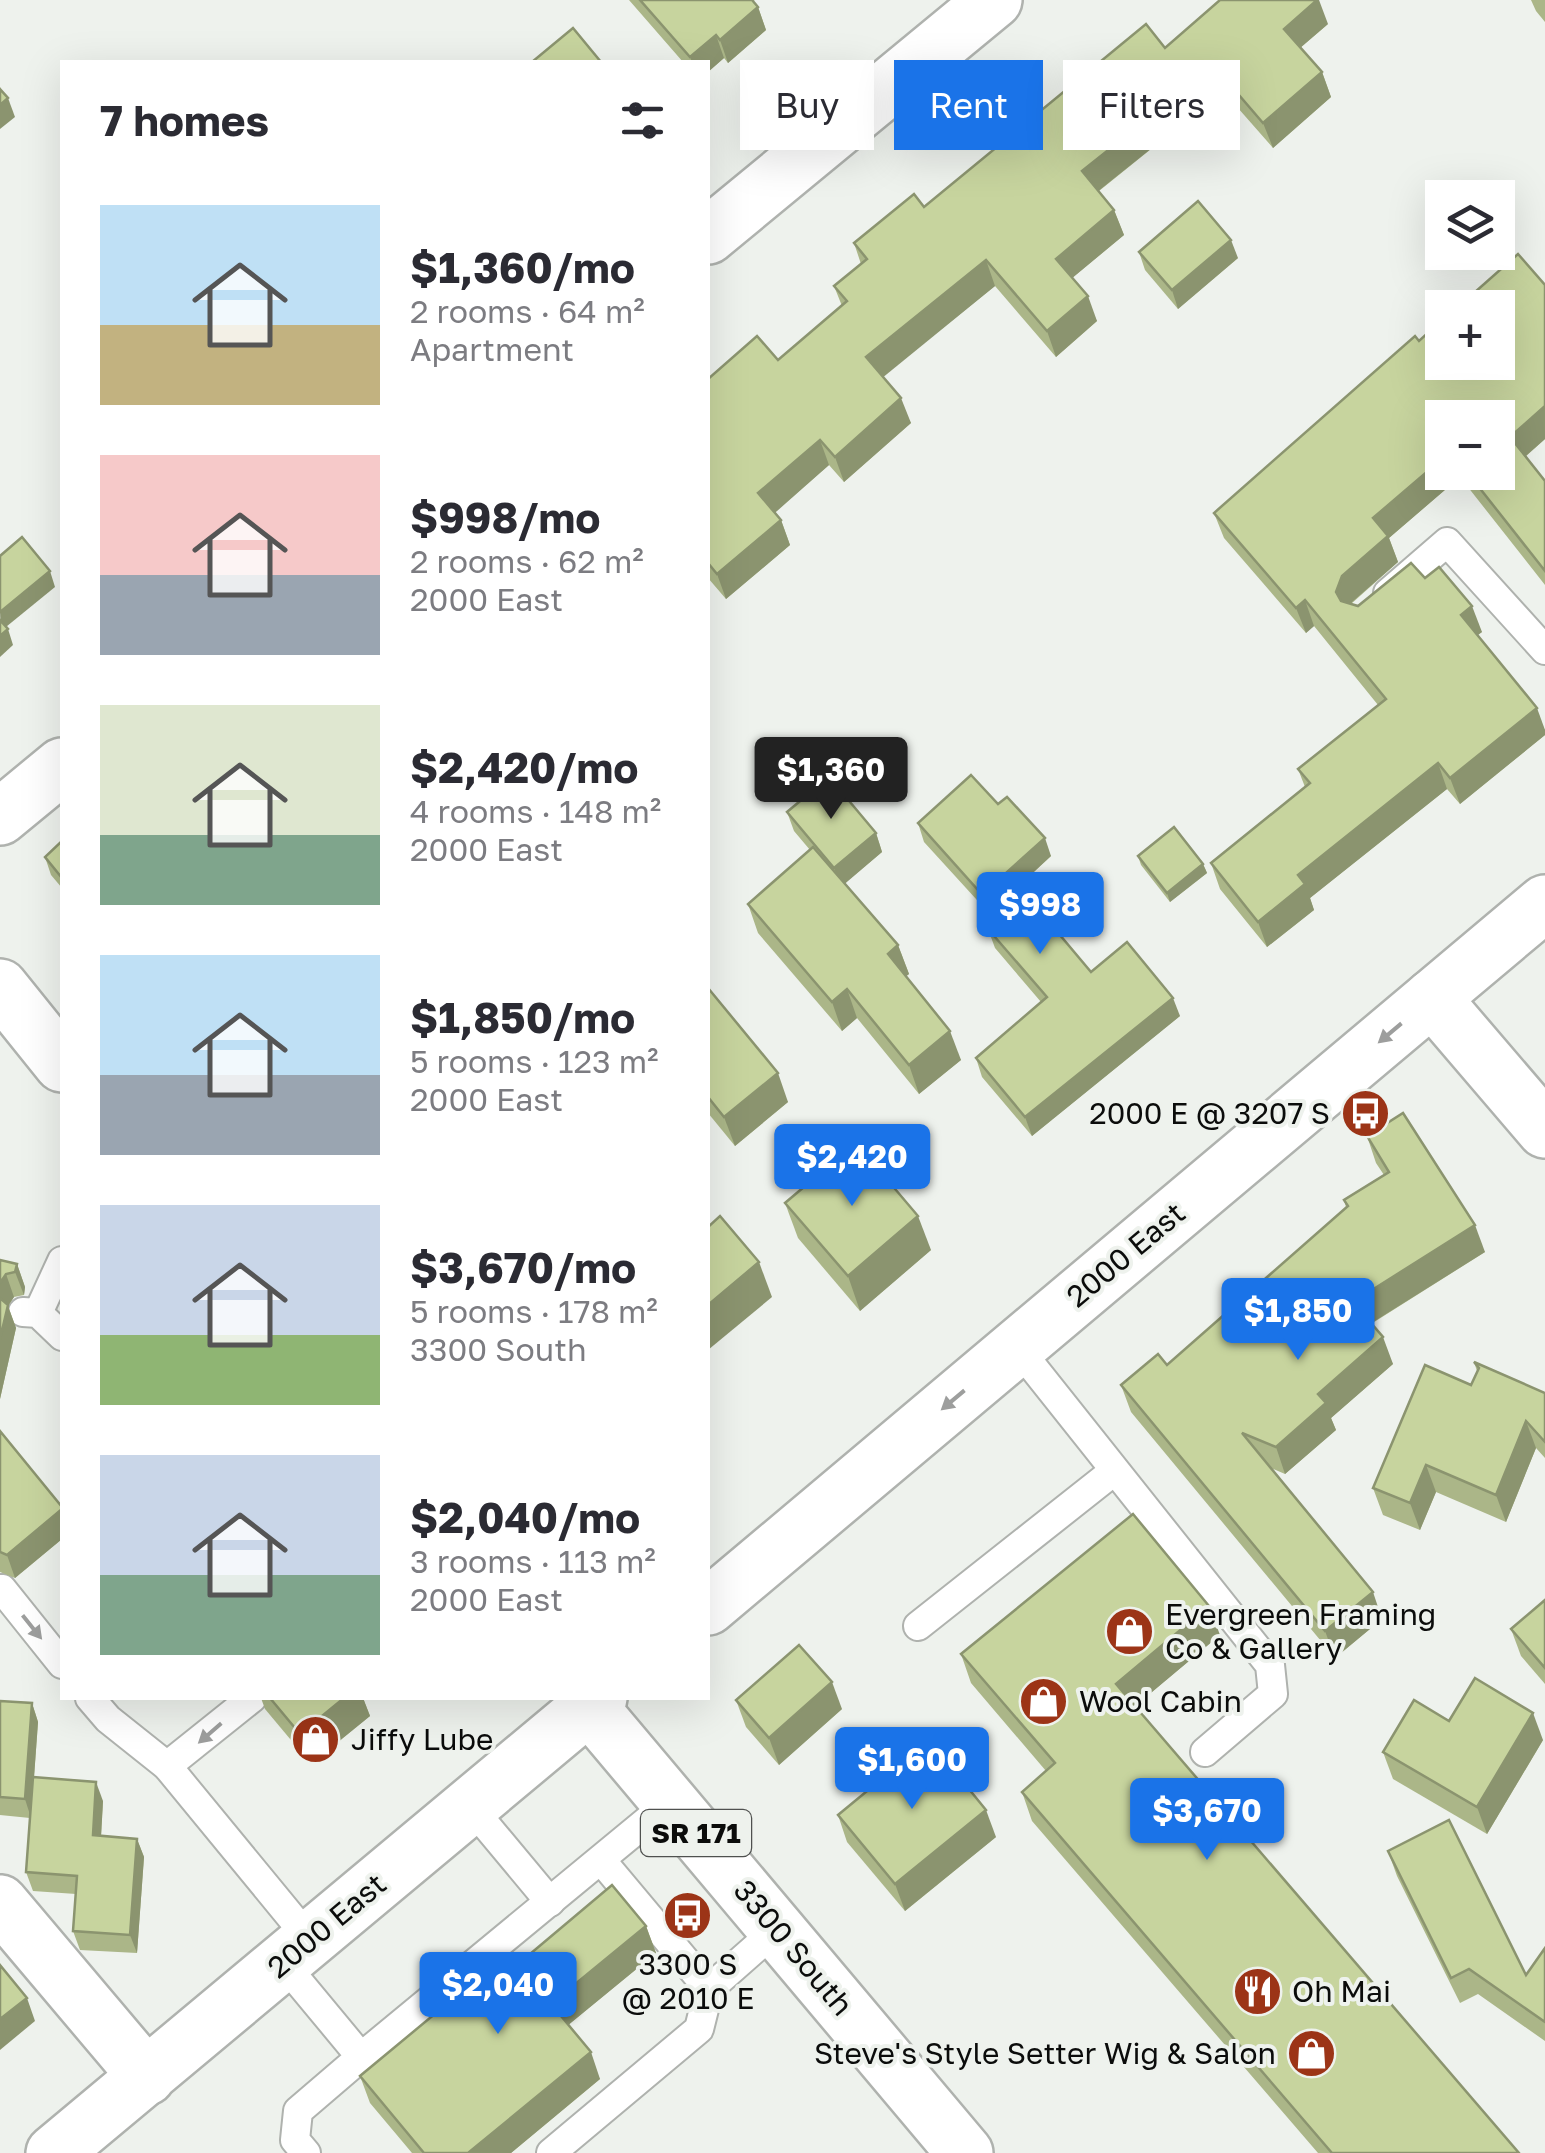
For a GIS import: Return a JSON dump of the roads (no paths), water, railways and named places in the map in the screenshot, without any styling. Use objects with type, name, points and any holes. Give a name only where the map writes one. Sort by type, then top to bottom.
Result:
[{"type":"street","points":[[710,234],[994,0]]},
{"type":"street","points":[[0,818],[60,768]]},
{"type":"street","name":"2000 East","points":[[710,1605],[1545,903]]},
{"type":"street","points":[[0,987],[60,1062]]},
{"type":"street","points":[[1432,998],[1545,1130]]},
{"type":"street","name":"2000 East","points":[[54,2153],[470,1806],[590,1700]]},
{"type":"street","name":"3300 South","points":[[590,1700],[670,1802],[965,2153]]},
{"type":"street","points":[[0,1903],[146,2077]]},
{"type":"lane","points":[[1363,615],[1447,542],[1545,650]]},
{"type":"lane","points":[[60,1264],[29,1312],[60,1335]]},
{"type":"lane","points":[[1016,1346],[1270,1665],[1273,1694],[1206,1752]]},
{"type":"lane","points":[[918,1626],[1114,1471]]},
{"type":"lane","points":[[2,1589],[60,1662]]},
{"type":"lane","points":[[92,1700],[108,1719],[166,1766],[296,1951],[361,2058]]},
{"type":"lane","points":[[166,1766],[249,1700]]},
{"type":"lane","points":[[306,2153],[296,2140],[298,2111],[670,1802]]},
{"type":"lane","points":[[470,1806],[550,1902]]},
{"type":"lane","points":[[601,1860],[709,1989]]},
{"type":"lane","points":[[551,2153],[699,2029],[709,1989],[778,1929]]},
{"type":"place","name":"2000 E @ 3207 S","points":[[1365,1114]]},
{"type":"place","name":"Evergreen Framing Co & Gallery","points":[[1130,1632]]},
{"type":"place","name":"Wool Cabin","points":[[1044,1702]]},
{"type":"place","name":"Jiffy Lube","points":[[316,1740]]},
{"type":"place","name":"3300 S @ 2010 E","points":[[688,1916]]},
{"type":"place","name":"Oh Mai","points":[[1257,1992]]},
{"type":"place","name":"Steve's Style Setter Wig & Salon","points":[[1311,2054]]}]
